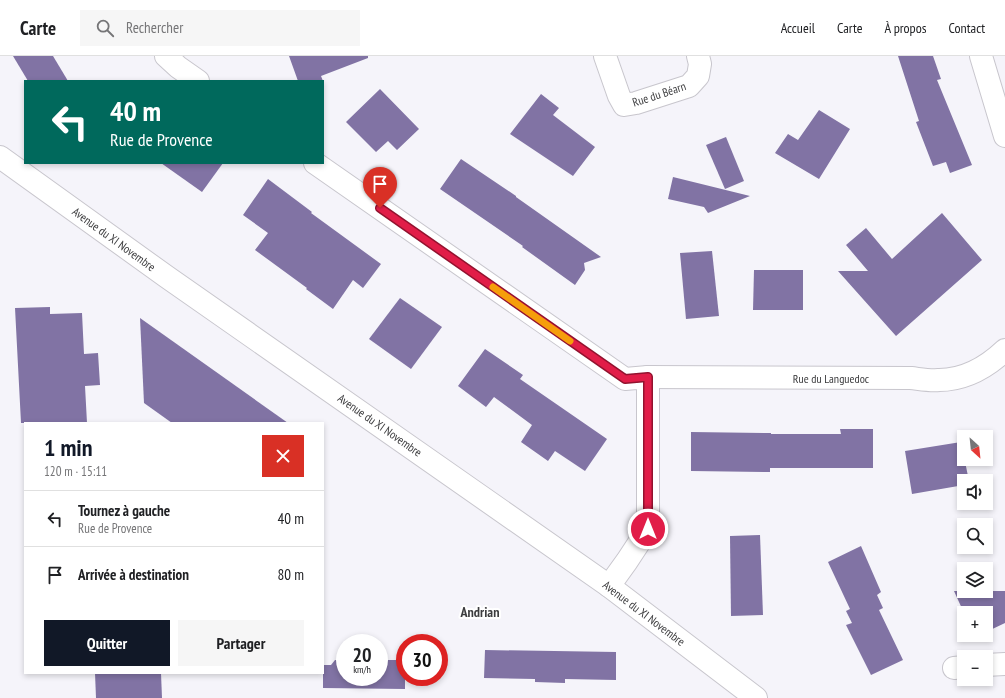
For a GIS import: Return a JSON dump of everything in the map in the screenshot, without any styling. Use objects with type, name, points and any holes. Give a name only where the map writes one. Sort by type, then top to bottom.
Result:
[{"type":"street","points":[[166,56],[178,67],[197,80]]},
{"type":"street","name":"Rue du Béarn","points":[[605,56],[618,96],[624,105],[636,103],[689,86],[698,76],[700,64],[698,56]]},
{"type":"street","points":[[981,56],[1005,136]]},
{"type":"street","name":"Avenue du XI Novembre","points":[[0,157],[167,277],[609,586],[756,698]]},
{"type":"street","name":"Rue du Languedoc","points":[[316,164],[625,379],[648,377],[911,378],[939,380],[961,377],[979,369],[996,359],[1005,350]]},
{"type":"street","points":[[609,586],[648,529],[648,377]]},
{"type":"street","points":[[993,665],[1005,664]]},
{"type":"building","points":[[13,56],[53,56],[67,80],[27,80]]},
{"type":"building","points":[[289,56],[368,56],[368,58],[321,76],[323,80],[298,80]]},
{"type":"building","points":[[898,56],[933,56],[941,79],[937,80],[972,165],[950,173],[946,162],[933,166],[916,122],[919,121]]},
{"type":"building","points":[[380,89],[419,129],[397,150],[388,141],[376,152],[346,122]]},
{"type":"building","points":[[541,94],[559,108],[553,115],[595,147],[573,176],[510,134]]},
{"type":"building","points":[[819,110],[850,129],[819,179],[775,153],[788,134],[798,140]]},
{"type":"building","points":[[726,137],[744,181],[725,189],[706,145]]},
{"type":"building","points":[[461,159],[516,196],[601,257],[584,263],[585,270],[575,285],[522,247],[523,246],[440,189]]},
{"type":"building","points":[[162,164],[222,164],[202,192]]},
{"type":"building","points":[[673,177],[750,196],[708,213],[704,207],[668,199]]},
{"type":"building","points":[[268,179],[312,212],[311,213],[381,264],[363,288],[353,280],[333,309],[255,250],[268,233],[243,215]]},
{"type":"building","points":[[942,213],[982,260],[896,336],[838,271],[868,271],[846,245],[866,228],[892,259]]},
{"type":"building","points":[[712,251],[719,316],[686,319],[680,253]]},
{"type":"building","points":[[754,270],[803,270],[803,310],[753,310]]},
{"type":"building","points":[[400,298],[442,327],[411,369],[369,339]]},
{"type":"building","points":[[50,307],[50,314],[82,313],[84,354],[98,353],[100,385],[85,386],[87,422],[21,423],[15,308]]},
{"type":"building","points":[[140,318],[287,422],[171,422],[144,403]]},
{"type":"building","points":[[485,349],[523,375],[520,379],[607,439],[585,471],[555,451],[548,461],[521,442],[532,425],[494,397],[486,407],[458,386]]},
{"type":"building","points":[[840,429],[873,429],[873,468],[770,468],[770,472],[691,471],[691,432],[841,434]]},
{"type":"building","points":[[957,443],[957,466],[966,466],[968,474],[957,474],[957,486],[912,494],[905,451]]},
{"type":"building","points":[[760,535],[763,615],[731,616],[730,536]]},
{"type":"building","points":[[861,546],[881,592],[877,595],[883,608],[879,610],[903,660],[871,675],[846,625],[852,623],[846,611],[850,609],[828,562]]},
{"type":"building","points":[[993,591],[1005,591],[1005,623],[993,629],[993,606],[961,606],[957,598],[993,598]]},
{"type":"building","points":[[485,650],[616,652],[616,680],[565,679],[565,683],[535,682],[535,679],[484,678]]},
{"type":"building","points":[[336,660],[336,686],[388,686],[388,660],[396,660],[396,686],[405,686],[405,689],[323,688],[324,665],[331,665]]},
{"type":"building","points":[[95,674],[161,674],[162,698],[96,698]]},
{"type":"slow traffic","points":[[493,287],[570,341]]},
{"type":"district","name":"Andrian","points":[[480,612]]},
{"type":"route","points":[[380,208],[625,379],[648,377],[648,529]]}]
